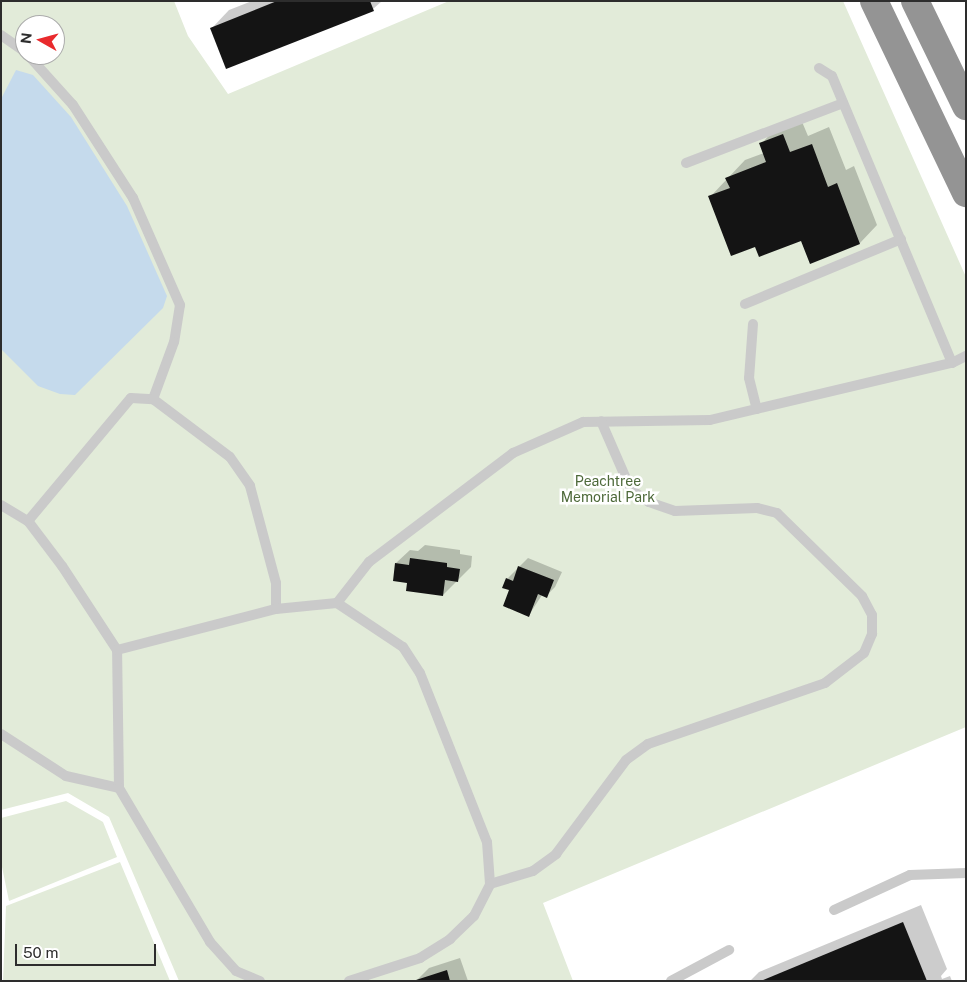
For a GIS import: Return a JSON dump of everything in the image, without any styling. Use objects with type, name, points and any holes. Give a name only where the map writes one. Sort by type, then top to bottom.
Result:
[{"type":"highway","points":[[874,1],[966,193]]},
{"type":"highway","points":[[915,1],[966,106]]},
{"type":"lane","points":[[1,34],[15,44]]},
{"type":"lane","points":[[37,65],[73,105],[133,198],[180,305],[174,342],[153,399]]},
{"type":"lane","points":[[819,68],[832,76],[952,363]]},
{"type":"lane","points":[[686,163],[843,103]]},
{"type":"lane","points":[[745,304],[901,239]]},
{"type":"lane","points":[[753,324],[749,378],[757,409]]},
{"type":"lane","points":[[338,603],[369,562],[513,453],[583,422],[710,420],[952,363],[966,356]]},
{"type":"lane","points":[[28,521],[131,398],[153,399],[230,457],[250,486],[276,582],[276,609]]},
{"type":"lane","points":[[490,884],[533,871],[556,854],[626,760],[648,744],[825,683],[864,653],[872,634],[872,615],[862,596],[777,513],[757,508],[675,510],[649,502],[631,490],[601,421]]},
{"type":"lane","points":[[1,505],[28,521],[62,566],[117,650],[119,788],[210,942],[236,971],[260,981]]},
{"type":"lane","points":[[117,650],[276,609],[338,603],[403,647],[420,673],[487,842],[490,884],[474,916],[450,939],[420,958],[349,981]]},
{"type":"lane","points":[[1,734],[66,776],[119,788]]},
{"type":"lane","points":[[834,910],[910,875],[966,873]]},
{"type":"lane","points":[[671,981],[729,950]]},
{"type":"green space","name":"Peachtree Memorial Park","points":[[1,1],[174,1],[188,36],[228,94],[449,1],[843,1],[966,277],[966,727],[543,903],[573,981],[179,981],[109,817],[68,793],[1,810]]},
{"type":"green space","points":[[66,801],[103,822],[117,857],[9,901],[1,862],[1,818]]},
{"type":"green space","points":[[120,862],[170,981],[3,981],[6,906]]},
{"type":"water","points":[[16,70],[33,75],[71,117],[127,206],[167,296],[163,308],[75,395],[60,394],[38,386],[1,349],[1,99]]},
{"type":"building","points":[[277,1],[370,1],[374,11],[226,69],[210,28]]},
{"type":"building","points":[[783,134],[790,152],[812,144],[828,187],[837,183],[860,244],[810,264],[801,241],[759,257],[755,247],[731,256],[708,196],[730,188],[725,178],[766,162],[759,143]]},
{"type":"building","points":[[410,558],[447,563],[447,567],[460,569],[458,582],[445,580],[443,596],[406,591],[407,583],[393,581],[395,563],[409,565]]},
{"type":"building","points":[[518,566],[554,580],[547,598],[538,594],[529,617],[503,606],[509,590],[502,588],[506,578],[513,581]]},
{"type":"building","points":[[903,922],[927,981],[761,981]]},
{"type":"building","points":[[447,970],[450,981],[416,981],[416,980]]}]
